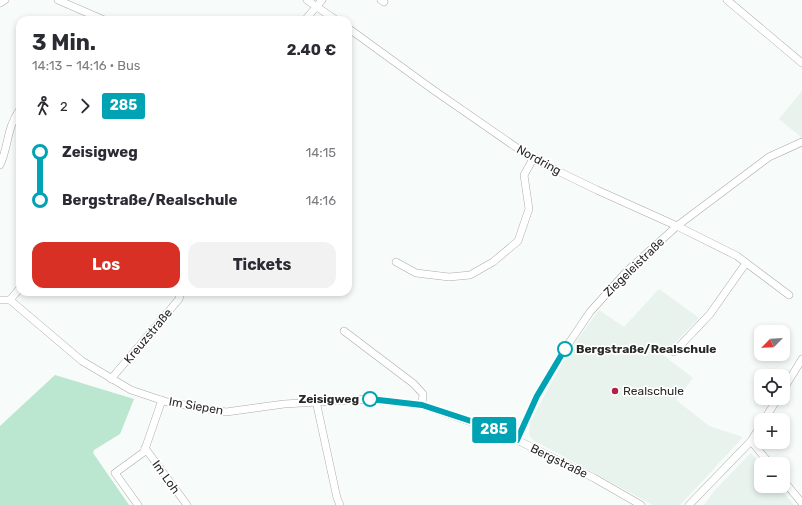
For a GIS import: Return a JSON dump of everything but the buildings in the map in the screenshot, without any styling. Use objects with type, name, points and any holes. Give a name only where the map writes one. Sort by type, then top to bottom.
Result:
[{"type":"street","points":[[0,3],[5,0]]},
{"type":"street","points":[[58,0],[95,16]]},
{"type":"street","points":[[307,0],[331,16]]},
{"type":"street","points":[[308,16],[322,0]]},
{"type":"street","points":[[727,0],[802,63]]},
{"type":"street","name":"Nordring","points":[[352,31],[432,89],[533,159],[677,226],[737,256],[788,295]]},
{"type":"street","points":[[0,165],[10,127],[16,115]]},
{"type":"street","name":"Ziegeleistraße","points":[[517,440],[537,396],[565,349],[590,312],[627,271],[677,226],[770,157],[802,142]]},
{"type":"street","points":[[396,262],[416,273],[449,277],[470,275],[493,262],[518,241],[529,209],[524,175],[533,159]]},
{"type":"street","points":[[674,352],[710,314],[746,263]]},
{"type":"street","points":[[0,300],[10,300],[16,293]]},
{"type":"street","name":"Kreuzstraße","points":[[111,379],[179,299],[180,296]]},
{"type":"street","name":"Im Siepen","points":[[10,300],[82,361],[132,390],[162,400],[226,412],[316,401],[370,399],[422,405]]},
{"type":"street","points":[[344,331],[414,384],[423,394],[422,405]]},
{"type":"street","points":[[790,379],[802,359]]},
{"type":"street","name":"Im Loh","points":[[138,505],[115,473],[144,452],[162,400]]},
{"type":"street","points":[[316,401],[337,498],[340,505]]},
{"type":"street","name":"Bergstraße","points":[[422,405],[480,424],[517,440],[594,478],[641,505]]},
{"type":"street","points":[[689,505],[754,436]]},
{"type":"street","points":[[751,441],[764,457]]},
{"type":"street","name":"Im Loh","points":[[145,448],[187,505]]},
{"type":"street","points":[[790,488],[802,503]]},
{"type":"shaded area","points":[[802,91],[802,139],[779,119]]},
{"type":"shaded area","name":"Realschule","points":[[659,289],[699,318],[663,355],[693,378],[676,400],[709,426],[743,437],[680,505],[653,505],[533,440],[529,435],[530,423],[551,383],[572,347],[599,310],[624,327]]},
{"type":"shaded area","points":[[751,453],[754,457],[754,493],[784,493],[794,505],[704,505],[715,490]]},
{"type":"green space","points":[[55,375],[134,399],[120,434],[94,450],[93,453],[129,505],[0,505],[0,426]]},
{"type":"bus line","name":"285","points":[[370,399],[422,405],[480,424],[517,440],[537,396],[565,349]]},
{"type":"place","name":"Bergstraße/Realschule","points":[[565,349]]},
{"type":"place","name":"Realschule","points":[[615,391]]},
{"type":"place","name":"Zeisigweg","points":[[370,399]]}]
